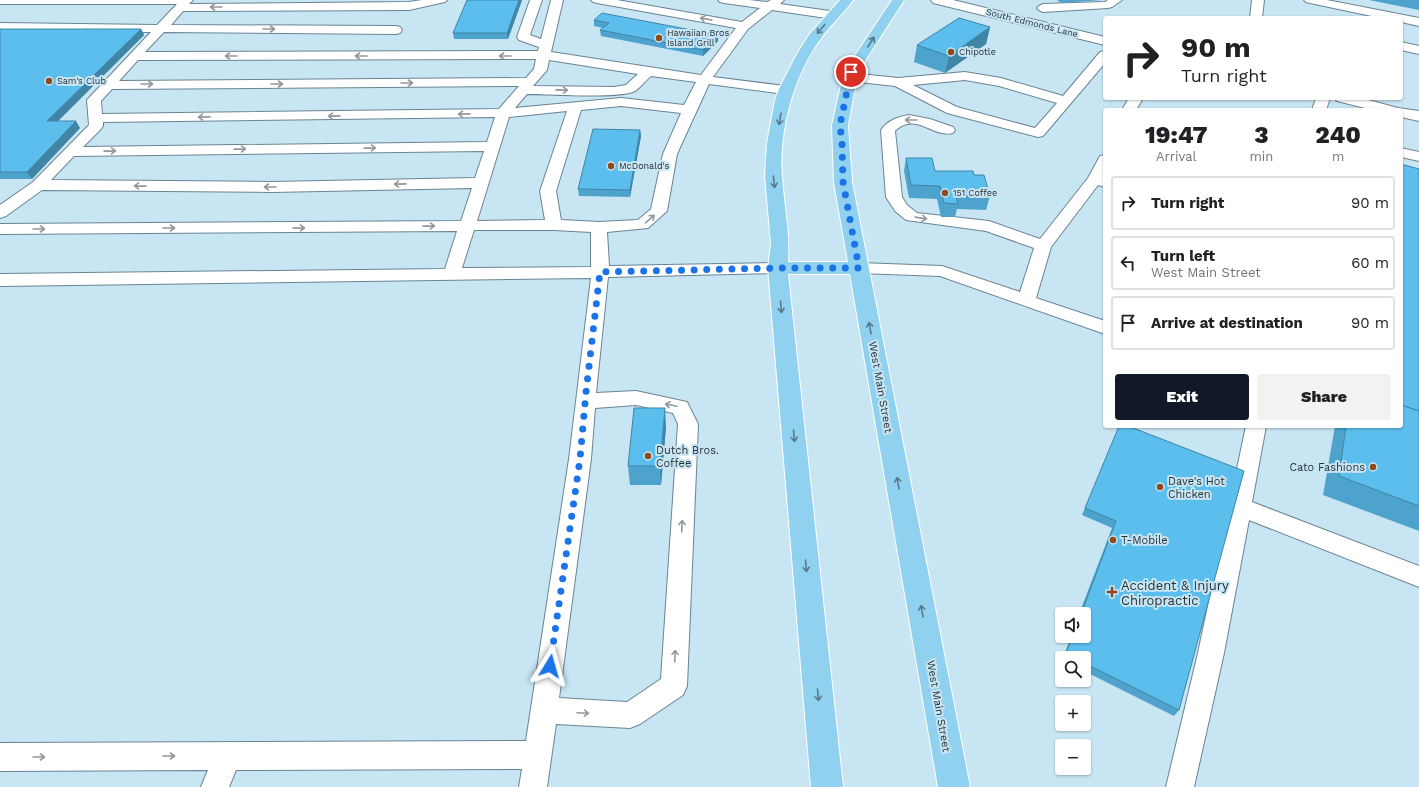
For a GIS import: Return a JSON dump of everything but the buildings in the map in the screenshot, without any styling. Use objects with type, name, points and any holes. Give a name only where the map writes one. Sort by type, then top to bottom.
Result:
[{"type":"main road","points":[[827,787],[778,268],[780,244],[773,176],[775,143],[786,90],[804,54],[816,35],[847,0]]},
{"type":"main road","name":"West Main Street","points":[[898,0],[851,72],[840,125],[843,182],[954,787]]},
{"type":"main road","points":[[778,268],[859,268]]},
{"type":"street","name":"South Edmonds Lane","points":[[937,0],[1103,41]]},
{"type":"street","points":[[1350,100],[1384,108]]},
{"type":"street","points":[[1403,112],[1419,116]]},
{"type":"lane","points":[[0,1],[186,0],[94,100],[96,126],[38,185],[0,212]]},
{"type":"lane","points":[[179,8],[411,3],[441,0]]},
{"type":"lane","points":[[536,0],[523,38],[545,50]]},
{"type":"lane","points":[[452,274],[502,113],[540,70],[557,0]]},
{"type":"lane","points":[[597,0],[744,26]]},
{"type":"lane","points":[[724,0],[774,3],[833,15]]},
{"type":"lane","points":[[1028,22],[1038,4],[1108,5],[1116,0]]},
{"type":"lane","points":[[1256,16],[1258,0]]},
{"type":"lane","points":[[383,56],[411,3]]},
{"type":"lane","points":[[0,229],[554,225],[599,227],[642,226],[659,211],[670,154],[704,80],[744,26],[774,3]]},
{"type":"lane","points":[[1313,4],[1388,16]]},
{"type":"lane","points":[[1403,19],[1419,22]]},
{"type":"lane","points":[[0,27],[396,30]]},
{"type":"lane","points":[[1403,46],[1419,50]]},
{"type":"lane","points":[[134,56],[383,56],[545,50],[648,72],[786,90]]},
{"type":"lane","points":[[898,82],[952,110],[1038,133],[1103,57]]},
{"type":"lane","points":[[108,85],[526,86],[614,91],[630,88],[648,72]]},
{"type":"lane","points":[[850,77],[898,82],[965,76],[1001,82],[1065,101]]},
{"type":"lane","points":[[95,118],[502,113],[621,102],[689,110]]},
{"type":"lane","points":[[554,225],[548,191],[575,107]]},
{"type":"lane","points":[[948,130],[916,119],[903,120],[894,124],[888,130],[894,197],[901,208],[912,217],[989,226],[1043,246]]},
{"type":"lane","points":[[71,152],[493,146]]},
{"type":"lane","points":[[1403,153],[1419,157]]},
{"type":"lane","points":[[1026,301],[1043,246],[1100,180],[1103,167]]},
{"type":"lane","points":[[38,185],[272,187],[481,183]]},
{"type":"lane","points":[[532,787],[580,459],[600,272],[599,227]]},
{"type":"lane","points":[[0,280],[600,272],[778,268]]},
{"type":"lane","points":[[859,268],[942,271],[1103,327]]},
{"type":"lane","points":[[544,710],[630,715],[674,686],[688,424],[680,407],[636,398],[585,401]]},
{"type":"lane","points":[[1180,787],[1211,653],[1256,428]]},
{"type":"lane","points":[[1240,507],[1419,576]]},
{"type":"lane","points":[[0,757],[537,755]]},
{"type":"lane","points":[[215,787],[227,756]]},
{"type":"place","name":"Hawaiian Bros Island Grill","points":[[659,38]]},
{"type":"place","name":"Chipotle","points":[[951,52]]},
{"type":"place","name":"Sam's Club","points":[[49,81]]},
{"type":"place","name":"McDonald's","points":[[611,166]]},
{"type":"place","name":"151 Coffee","points":[[945,193]]},
{"type":"place","name":"Dutch Bros. Coffee","points":[[648,456]]},
{"type":"place","name":"Cato Fashions","points":[[1373,467]]},
{"type":"place","name":"Dave's Hot Chicken","points":[[1160,487]]},
{"type":"place","name":"T-Mobile","points":[[1113,540]]},
{"type":"place","name":"Accident & Injury Chiropractic","points":[[1112,592]]},
{"type":"route","points":[[550,666],[580,459],[600,272],[778,268],[859,268],[843,182],[840,125],[851,72]]}]
